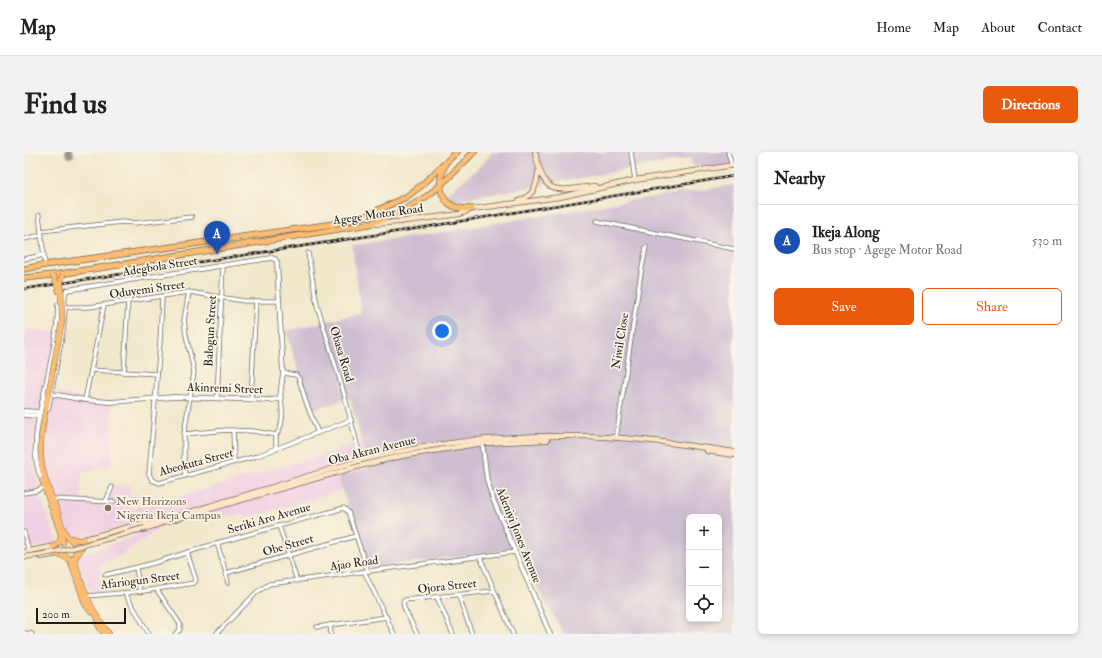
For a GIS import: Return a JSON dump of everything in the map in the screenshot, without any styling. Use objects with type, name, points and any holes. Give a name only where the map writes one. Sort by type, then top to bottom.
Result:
[{"type":"highway","name":"Agege Motor Road","points":[[24,269],[326,225],[366,216],[406,197],[422,185],[457,152]]},
{"type":"highway","points":[[369,224],[399,213],[427,196],[440,186],[474,152]]},
{"type":"highway","points":[[446,163],[440,175],[440,186],[442,193],[449,203],[457,207],[472,209]]},
{"type":"highway","name":"Agege Motor Road","points":[[24,278],[63,274],[369,224]]},
{"type":"main road","points":[[535,152],[539,170],[544,180],[555,189],[566,190],[613,184]]},
{"type":"main road","name":"Agege Motor Road","points":[[369,224],[460,214],[472,209],[560,197],[613,184],[733,165]]},
{"type":"main road","points":[[513,204],[526,199],[531,194],[535,188],[539,170]]},
{"type":"main road","points":[[63,274],[61,282],[62,308],[60,333],[41,435],[40,460],[43,478],[61,530],[68,539],[76,545],[78,550]]},
{"type":"main road","points":[[48,395],[59,321],[59,293],[53,275]]},
{"type":"main road","name":"Oba Akran Avenue","points":[[26,556],[54,553],[83,546],[362,460],[428,446],[482,441],[571,436],[616,438],[734,452]]},
{"type":"main road","name":"Oba Akran Avenue","points":[[165,520],[381,460],[482,441],[583,439],[638,443],[734,455]]},
{"type":"main road","points":[[46,486],[52,499],[61,530],[63,540],[61,550],[73,563],[97,622],[109,634]]},
{"type":"main road","points":[[26,556],[66,541],[73,542],[84,540],[157,519],[165,520]]},
{"type":"main road","points":[[26,556],[60,553],[72,555],[78,550],[146,529],[165,520]]},
{"type":"main road","points":[[61,530],[73,540],[84,540]]},
{"type":"main road","points":[[53,547],[60,541],[61,530]]},
{"type":"main road","points":[[103,534],[101,539],[105,542]]},
{"type":"main road","points":[[78,550],[73,563],[86,604],[104,634]]},
{"type":"main road","points":[[56,554],[62,555],[73,563]]},
{"type":"street","points":[[631,152],[635,180]]},
{"type":"street","points":[[728,152],[733,165]]},
{"type":"street","points":[[39,215],[45,265]]},
{"type":"street","points":[[24,239],[41,233],[122,222],[135,223],[192,217]]},
{"type":"street","points":[[597,221],[734,249]]},
{"type":"street","name":"Niwil Close","points":[[616,438],[646,247]]},
{"type":"street","name":"Obasa Road","points":[[308,252],[317,305],[362,460]]},
{"type":"street","points":[[24,259],[44,255]]},
{"type":"street","name":"Adegbola Street","points":[[40,414],[57,329],[58,306],[62,304],[65,306],[65,293],[70,289],[271,258]]},
{"type":"street","name":"Akinremi Street","points":[[48,395],[85,400],[118,402],[155,398],[190,397],[276,400],[281,396],[284,373],[282,334],[278,301],[277,262],[275,259],[271,258]]},
{"type":"street","name":"Balogun Street","points":[[217,398],[223,266]]},
{"type":"street","points":[[185,475],[184,434],[194,369],[184,320],[189,292]]},
{"type":"street","name":"Oduyemi Street","points":[[65,306],[89,307],[189,292],[221,298],[278,301]]},
{"type":"street","name":"Abeokuta Street","points":[[162,297],[149,474],[152,480],[159,483],[234,462],[276,449],[351,420]]},
{"type":"street","points":[[124,372],[128,301]]},
{"type":"street","points":[[251,399],[256,301]]},
{"type":"street","points":[[85,400],[104,305]]},
{"type":"street","points":[[43,478],[42,438],[48,395],[63,330],[65,306]]},
{"type":"street","points":[[91,370],[157,374]]},
{"type":"street","points":[[284,373],[296,375],[300,378],[306,402],[318,433]]},
{"type":"street","points":[[276,449],[276,435],[282,424],[283,411],[281,396]]},
{"type":"street","points":[[24,411],[40,414]]},
{"type":"street","points":[[40,414],[36,451],[38,470],[43,478]]},
{"type":"street","points":[[24,415],[40,414]]},
{"type":"street","points":[[184,434],[234,430],[253,431],[276,435]]},
{"type":"street","points":[[234,430],[234,462]]},
{"type":"street","name":"Adeniyi Jones Avenue","points":[[482,441],[487,480],[498,514],[550,634]]},
{"type":"street","points":[[24,493],[36,491],[46,486]]},
{"type":"street","points":[[106,501],[112,487]]},
{"type":"street","points":[[52,499],[114,502]]},
{"type":"street","name":"Seriki Aro Avenue","points":[[105,575],[136,568],[217,543],[344,508],[348,512],[366,571],[394,634]]},
{"type":"street","points":[[278,526],[297,581]]},
{"type":"street","points":[[24,532],[26,556]]},
{"type":"street","name":"Obe Street","points":[[226,573],[356,536]]},
{"type":"street","points":[[217,543],[228,583]]},
{"type":"street","name":"Afariogun Street","points":[[87,596],[157,590],[195,582],[187,552]]},
{"type":"street","name":"Ajao Road","points":[[216,634],[266,585],[515,552]]},
{"type":"street","points":[[480,557],[513,634]]},
{"type":"street","points":[[136,568],[140,592]]},
{"type":"street","points":[[157,590],[180,624],[180,630],[175,634]]},
{"type":"street","name":"Ojora Street","points":[[417,634],[404,608],[403,602],[405,600],[494,591]]},
{"type":"street","points":[[125,593],[149,634]]},
{"type":"street","points":[[458,594],[472,634]]},
{"type":"street","points":[[437,596],[454,634]]},
{"type":"street","points":[[316,627],[387,617]]},
{"type":"street","points":[[330,625],[332,634]]},
{"type":"street","points":[[24,633],[32,634]]},
{"type":"shaded area","points":[[492,152],[730,152],[734,169],[692,165],[691,158],[453,201],[448,193],[483,164]]},
{"type":"shaded area","points":[[734,185],[734,634],[564,634],[539,591],[521,548],[369,568],[338,477],[369,468],[350,398],[311,410],[286,331],[361,313],[352,245],[420,236],[634,200]]},
{"type":"shaded area","points":[[24,329],[63,333],[52,392],[112,403],[112,465],[82,473],[81,502],[113,505],[115,500],[109,500],[115,484],[129,485],[130,505],[127,505],[128,510],[176,498],[362,443],[369,468],[338,477],[342,490],[259,515],[217,516],[167,523],[120,556],[99,563],[102,593],[90,593],[80,568],[80,555],[134,537],[131,524],[77,539],[70,536],[57,501],[54,498],[44,462],[45,420],[37,420],[33,454],[39,493],[57,542],[24,549]]},
{"type":"railway","points":[[24,289],[414,229],[734,176]]},
{"type":"place","name":"Ikeja Along","points":[[217,254]]},
{"type":"place","name":"New Horizons Nigeria Ikeja Campus","points":[[108,508]]}]
